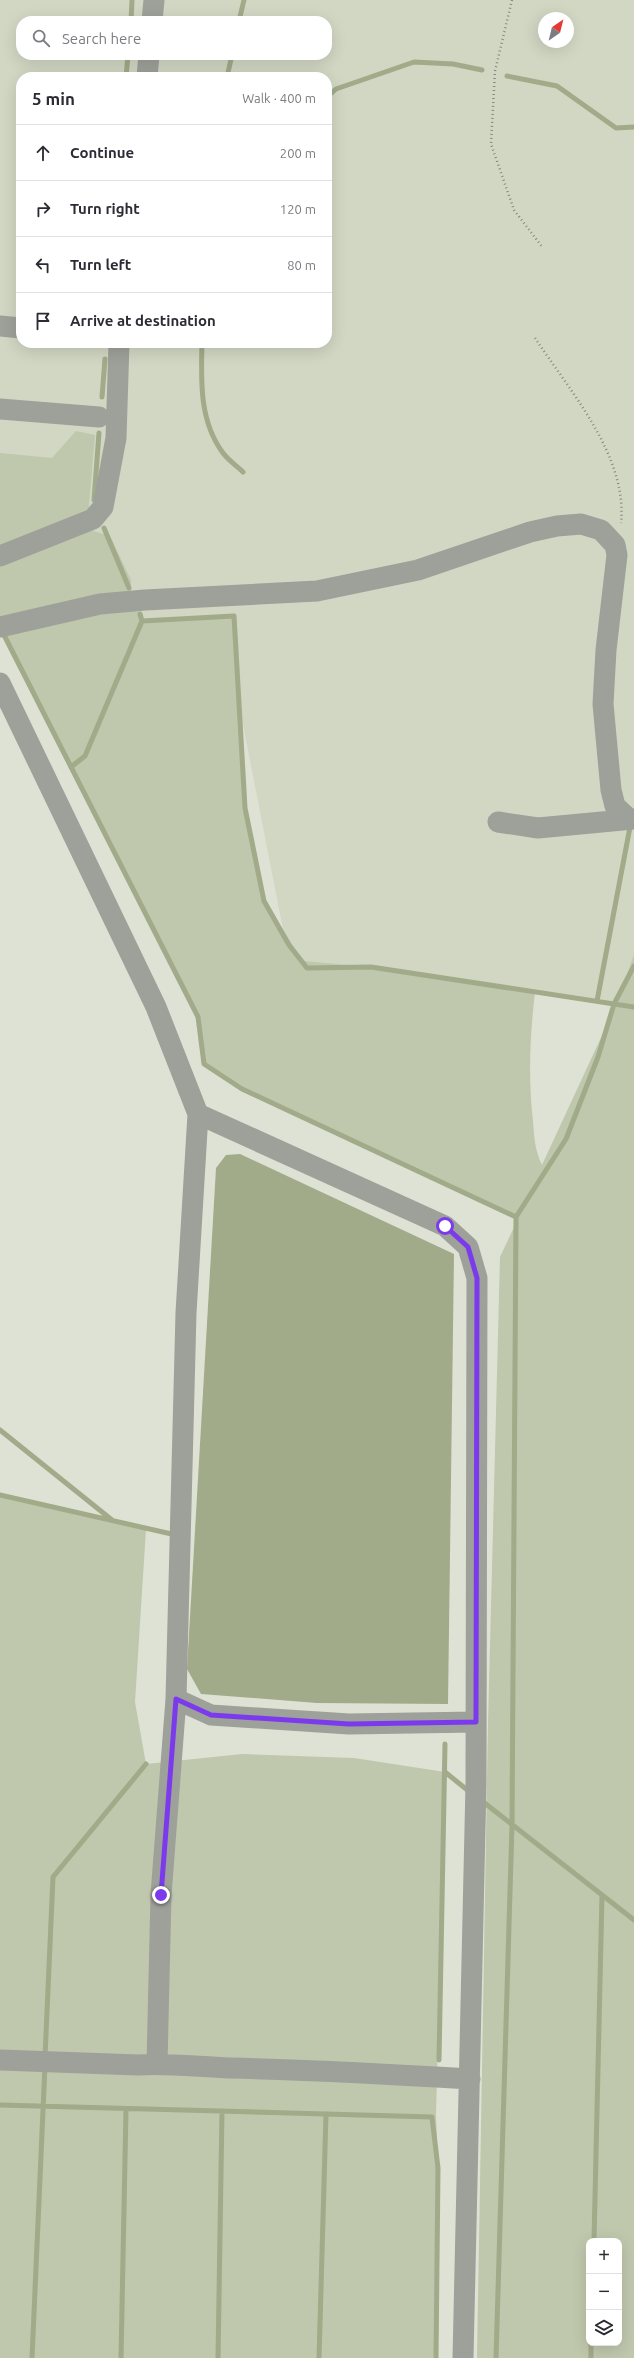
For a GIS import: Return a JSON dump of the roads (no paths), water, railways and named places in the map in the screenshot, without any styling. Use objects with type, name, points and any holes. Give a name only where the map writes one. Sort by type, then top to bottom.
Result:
[{"type":"street","points":[[152,16],[154,0]]},
{"type":"street","points":[[147,72],[149,60]]},
{"type":"street","points":[[0,326],[16,328]]},
{"type":"street","points":[[0,556],[92,519],[103,507],[116,438],[119,348]]},
{"type":"street","points":[[0,409],[99,417]]},
{"type":"street","points":[[0,627],[100,604],[145,600],[317,591],[418,570],[530,532],[557,526],[581,524],[601,530],[614,545],[617,555],[606,650],[603,704],[604,736],[610,790],[615,806],[631,819]]},
{"type":"street","points":[[0,683],[156,1007],[198,1114],[186,1313],[176,1699],[161,1895],[157,2064]]},
{"type":"street","points":[[498,822],[538,828],[569,827],[631,819]]},
{"type":"street","points":[[198,1114],[445,1226],[468,1247],[477,1278],[476,1722],[470,2079],[463,2358]]},
{"type":"street","points":[[176,1699],[211,1715],[349,1724],[476,1722]]},
{"type":"street","points":[[0,2060],[334,2071],[470,2079]]},
{"type":"waterway","points":[[131,16],[132,0]]},
{"type":"waterway","points":[[240,16],[244,0]]},
{"type":"waterway","points":[[126,72],[128,60]]},
{"type":"waterway","points":[[228,72],[231,60]]},
{"type":"waterway","points":[[332,93],[336,89],[414,62],[453,64],[482,70]]},
{"type":"waterway","points":[[507,76],[557,86],[616,128],[634,127]]},
{"type":"waterway","points":[[202,348],[201,371],[203,400],[209,428],[223,453],[243,472]]},
{"type":"waterway","points":[[102,397],[105,359]]},
{"type":"waterway","points":[[94,500],[99,433]]},
{"type":"waterway","points":[[104,528],[129,588]]},
{"type":"waterway","points":[[71,767],[85,756],[142,621],[140,614]]},
{"type":"waterway","points":[[142,621],[234,616],[245,808],[264,901],[289,945],[307,968],[371,967],[634,1007]]},
{"type":"waterway","points":[[4,635],[198,1017],[204,1064],[242,1089],[516,1217]]},
{"type":"waterway","points":[[597,1001],[630,827]]},
{"type":"waterway","points":[[496,2358],[512,1825],[516,1217],[566,1139],[598,1057],[614,1004],[634,966]]},
{"type":"waterway","points":[[0,1430],[112,1520]]},
{"type":"waterway","points":[[0,1495],[176,1535]]},
{"type":"waterway","points":[[439,2060],[445,1744]]},
{"type":"waterway","points":[[45,2057],[53,1877],[146,1764]]},
{"type":"waterway","points":[[445,1772],[471,1793]]},
{"type":"waterway","points":[[482,1801],[634,1920]]},
{"type":"waterway","points":[[594,2238],[602,1895]]},
{"type":"waterway","points":[[32,2358],[45,2065]]},
{"type":"waterway","points":[[0,2105],[432,2117],[438,2168],[436,2358]]},
{"type":"waterway","points":[[121,2358],[126,2109]]},
{"type":"waterway","points":[[218,2358],[222,2111]]},
{"type":"waterway","points":[[319,2358],[326,2114]]},
{"type":"waterway","points":[[591,2346],[591,2358]]}]
